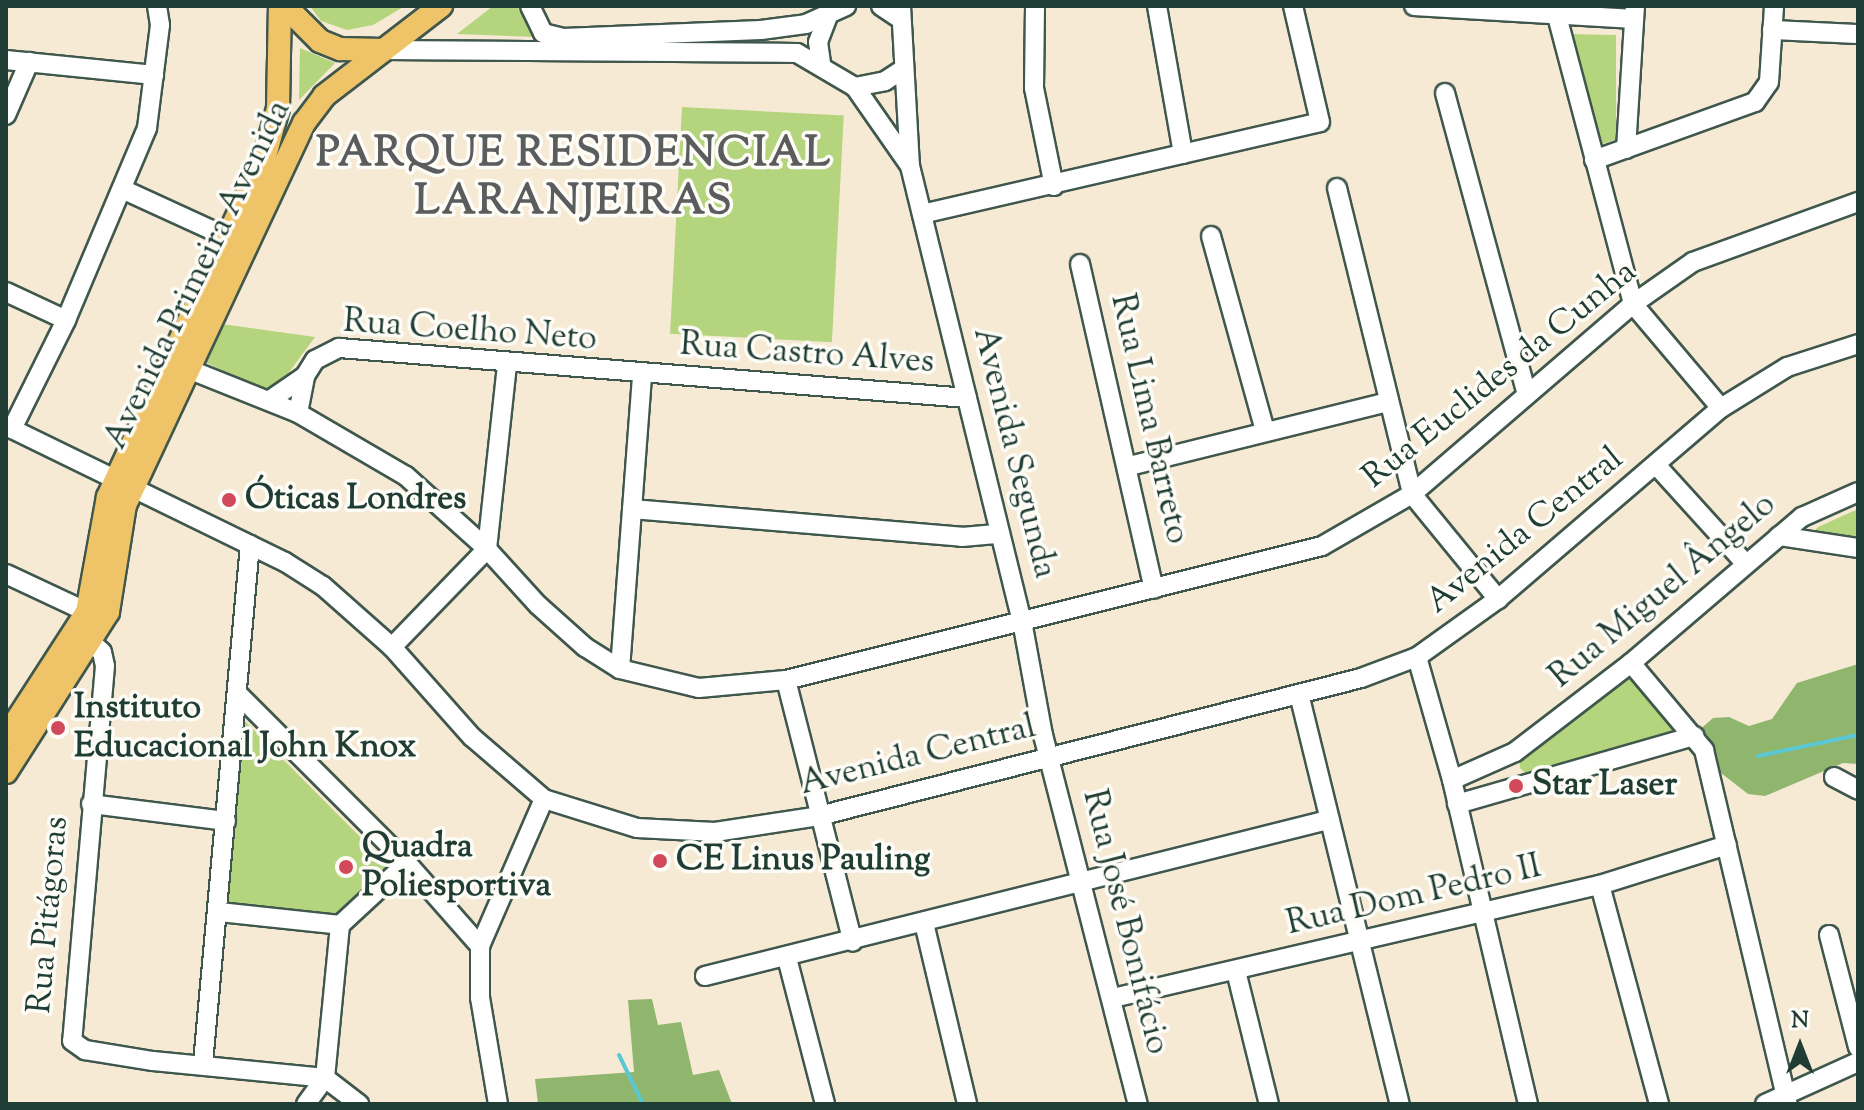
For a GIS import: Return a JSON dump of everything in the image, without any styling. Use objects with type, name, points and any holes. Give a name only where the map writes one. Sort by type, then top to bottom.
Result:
[{"type":"main road","points":[[283,6],[320,41],[340,49],[384,50]]},
{"type":"main road","name":"Avenida Primeira Avenida","points":[[125,483],[273,134],[281,72],[283,6]]},
{"type":"main road","name":"Avenida Primeira Avenida","points":[[125,483],[188,369],[304,123],[324,96],[441,6]]},
{"type":"main road","points":[[6,737],[87,612],[105,507],[125,483]]},
{"type":"main road","points":[[6,772],[92,643],[112,600],[125,483]]},
{"type":"street","points":[[9,428],[66,320],[147,128],[154,75],[157,6]]},
{"type":"street","points":[[530,6],[543,33],[563,38],[761,30],[827,18],[846,6]]},
{"type":"street","points":[[881,6],[901,12],[910,166]]},
{"type":"street","points":[[1035,6],[1034,88],[1054,186]]},
{"type":"street","points":[[1157,6],[1183,154]]},
{"type":"street","points":[[922,214],[1054,186],[1320,122],[1293,6]]},
{"type":"street","points":[[1414,6],[1557,16],[1635,12],[1626,149]]},
{"type":"street","points":[[1594,160],[1755,102],[1769,82],[1774,6]]},
{"type":"street","points":[[1557,16],[1633,304],[1721,408]]},
{"type":"street","points":[[821,63],[818,42],[827,18]]},
{"type":"street","points":[[1772,30],[1858,34]]},
{"type":"street","points":[[384,50],[797,53],[821,63],[855,87],[910,166]]},
{"type":"street","points":[[6,60],[154,75]]},
{"type":"street","points":[[6,115],[29,62]]},
{"type":"street","points":[[855,87],[885,81],[902,70]]},
{"type":"street","points":[[1445,93],[1527,394]]},
{"type":"street","name":"Avenida Segunda","points":[[910,166],[1022,621],[1049,757]]},
{"type":"street","points":[[1337,188],[1412,494],[1498,599]]},
{"type":"street","points":[[122,189],[229,238]]},
{"type":"street","name":"Rua Euclides da Cunha","points":[[188,369],[298,413],[406,476],[487,549],[562,626],[620,669],[699,688],[786,680],[1322,546],[1412,494],[1633,304],[1702,258],[1858,202]]},
{"type":"street","points":[[1211,236],[1265,431]]},
{"type":"street","name":"Rua Lima Barreto","points":[[1080,264],[1129,466],[1154,589]]},
{"type":"street","points":[[6,292],[66,320]]},
{"type":"street","name":"Avenida Central","points":[[9,428],[250,545],[323,586],[392,647],[472,737],[544,799],[637,828],[715,832],[819,816],[1299,694],[1417,657],[1498,599],[1657,466],[1721,408],[1787,367],[1858,344]]},
{"type":"street","name":"Rua Coelho Neto","points":[[298,413],[305,376],[315,360],[339,348],[642,375]]},
{"type":"street","points":[[392,647],[487,549],[507,364]]},
{"type":"street","points":[[620,669],[642,375]]},
{"type":"street","name":"Rua Castro Alves","points":[[642,375],[967,398]]},
{"type":"street","name":"Rua Coelho Neto","points":[[270,400],[305,376]]},
{"type":"street","points":[[1129,466],[1387,402]]},
{"type":"street","points":[[1657,466],[1745,563]]},
{"type":"street","name":"Rua Miguel Ângelo","points":[[1452,780],[1515,752],[1631,663],[1779,536],[1815,509],[1858,492]]},
{"type":"street","points":[[632,509],[962,537],[999,534]]},
{"type":"street","points":[[1779,536],[1858,548]]},
{"type":"street","points":[[203,1063],[239,695],[250,545]]},
{"type":"street","points":[[6,574],[87,612]]},
{"type":"street","name":"Rua Pitágoras","points":[[92,643],[102,652],[105,666],[72,1041],[85,1050],[153,1061],[203,1063],[325,1078]]},
{"type":"street","points":[[1417,657],[1452,780],[1528,1104]]},
{"type":"street","points":[[1631,663],[1694,736],[1708,764],[1787,1100]]},
{"type":"street","points":[[786,680],[853,942]]},
{"type":"street","points":[[1299,694],[1400,1104]]},
{"type":"street","points":[[239,695],[407,863],[480,946]]},
{"type":"street","points":[[1457,804],[1527,781],[1694,736]]},
{"type":"street","points":[[1515,752],[1513,768],[1527,781]]},
{"type":"street","name":"Rua José Bonifácio","points":[[1049,757],[1138,1104]]},
{"type":"street","points":[[1834,777],[1858,790]]},
{"type":"street","points":[[498,1104],[480,998],[480,946],[544,799]]},
{"type":"street","points":[[91,804],[226,821]]},
{"type":"street","points":[[705,976],[853,942],[1328,820]]},
{"type":"street","name":"Rua Dom Pedro II","points":[[1113,998],[1600,885],[1727,845]]},
{"type":"street","points":[[306,1104],[325,1078],[340,925],[407,863]]},
{"type":"street","points":[[1600,885],[1659,1104]]},
{"type":"street","points":[[219,912],[340,925]]},
{"type":"street","points":[[924,923],[967,1104]]},
{"type":"street","points":[[1829,935],[1858,1047]]},
{"type":"street","points":[[787,958],[825,1104]]},
{"type":"street","points":[[1236,971],[1269,1104]]},
{"type":"street","points":[[1765,1104],[1787,1100],[1858,1062]]},
{"type":"street","points":[[325,1078],[359,1104]]},
{"type":"green space","points":[[310,6],[405,6],[373,25],[347,30],[321,21]]},
{"type":"green space","points":[[493,6],[517,6],[534,37],[457,34]]},
{"type":"green space","points":[[1567,34],[1616,35],[1616,139],[1597,146]]},
{"type":"green space","points":[[300,48],[335,63],[299,100]]},
{"type":"green space","points":[[682,107],[844,115],[832,342],[670,334]]},
{"type":"green space","points":[[221,324],[315,337],[284,379],[269,389],[257,387],[203,361]]},
{"type":"green space","points":[[1858,509],[1858,544],[1807,540],[1818,527]]},
{"type":"green space","points":[[1858,664],[1858,764],[1843,763],[1765,796],[1748,794],[1721,773],[1697,732],[1713,718],[1729,717],[1749,726],[1772,719],[1797,683]]},
{"type":"green space","points":[[1631,670],[1681,733],[1529,777],[1520,768],[1519,754]]},
{"type":"green space","points":[[242,718],[390,867],[335,922],[227,908]]},
{"type":"green space","points":[[652,999],[658,1025],[681,1022],[693,1075],[719,1070],[732,1104],[538,1104],[535,1079],[634,1072],[628,1000]]},
{"type":"waterway","points":[[1758,756],[1858,735]]},
{"type":"waterway","points":[[619,1055],[643,1104]]},
{"type":"place","name":"Óticas Londres","points":[[229,500]]},
{"type":"place","name":"Instituto Educacional John Knox","points":[[58,728]]},
{"type":"place","name":"Star Laser","points":[[1516,786]]},
{"type":"place","name":"CE Linus Pauling","points":[[660,861]]},
{"type":"place","name":"Quadra Poliesportiva","points":[[346,867]]},
{"type":"district","name":"PARQUE RESIDENCIAL LARANJEIRAS","points":[[574,179]]}]
